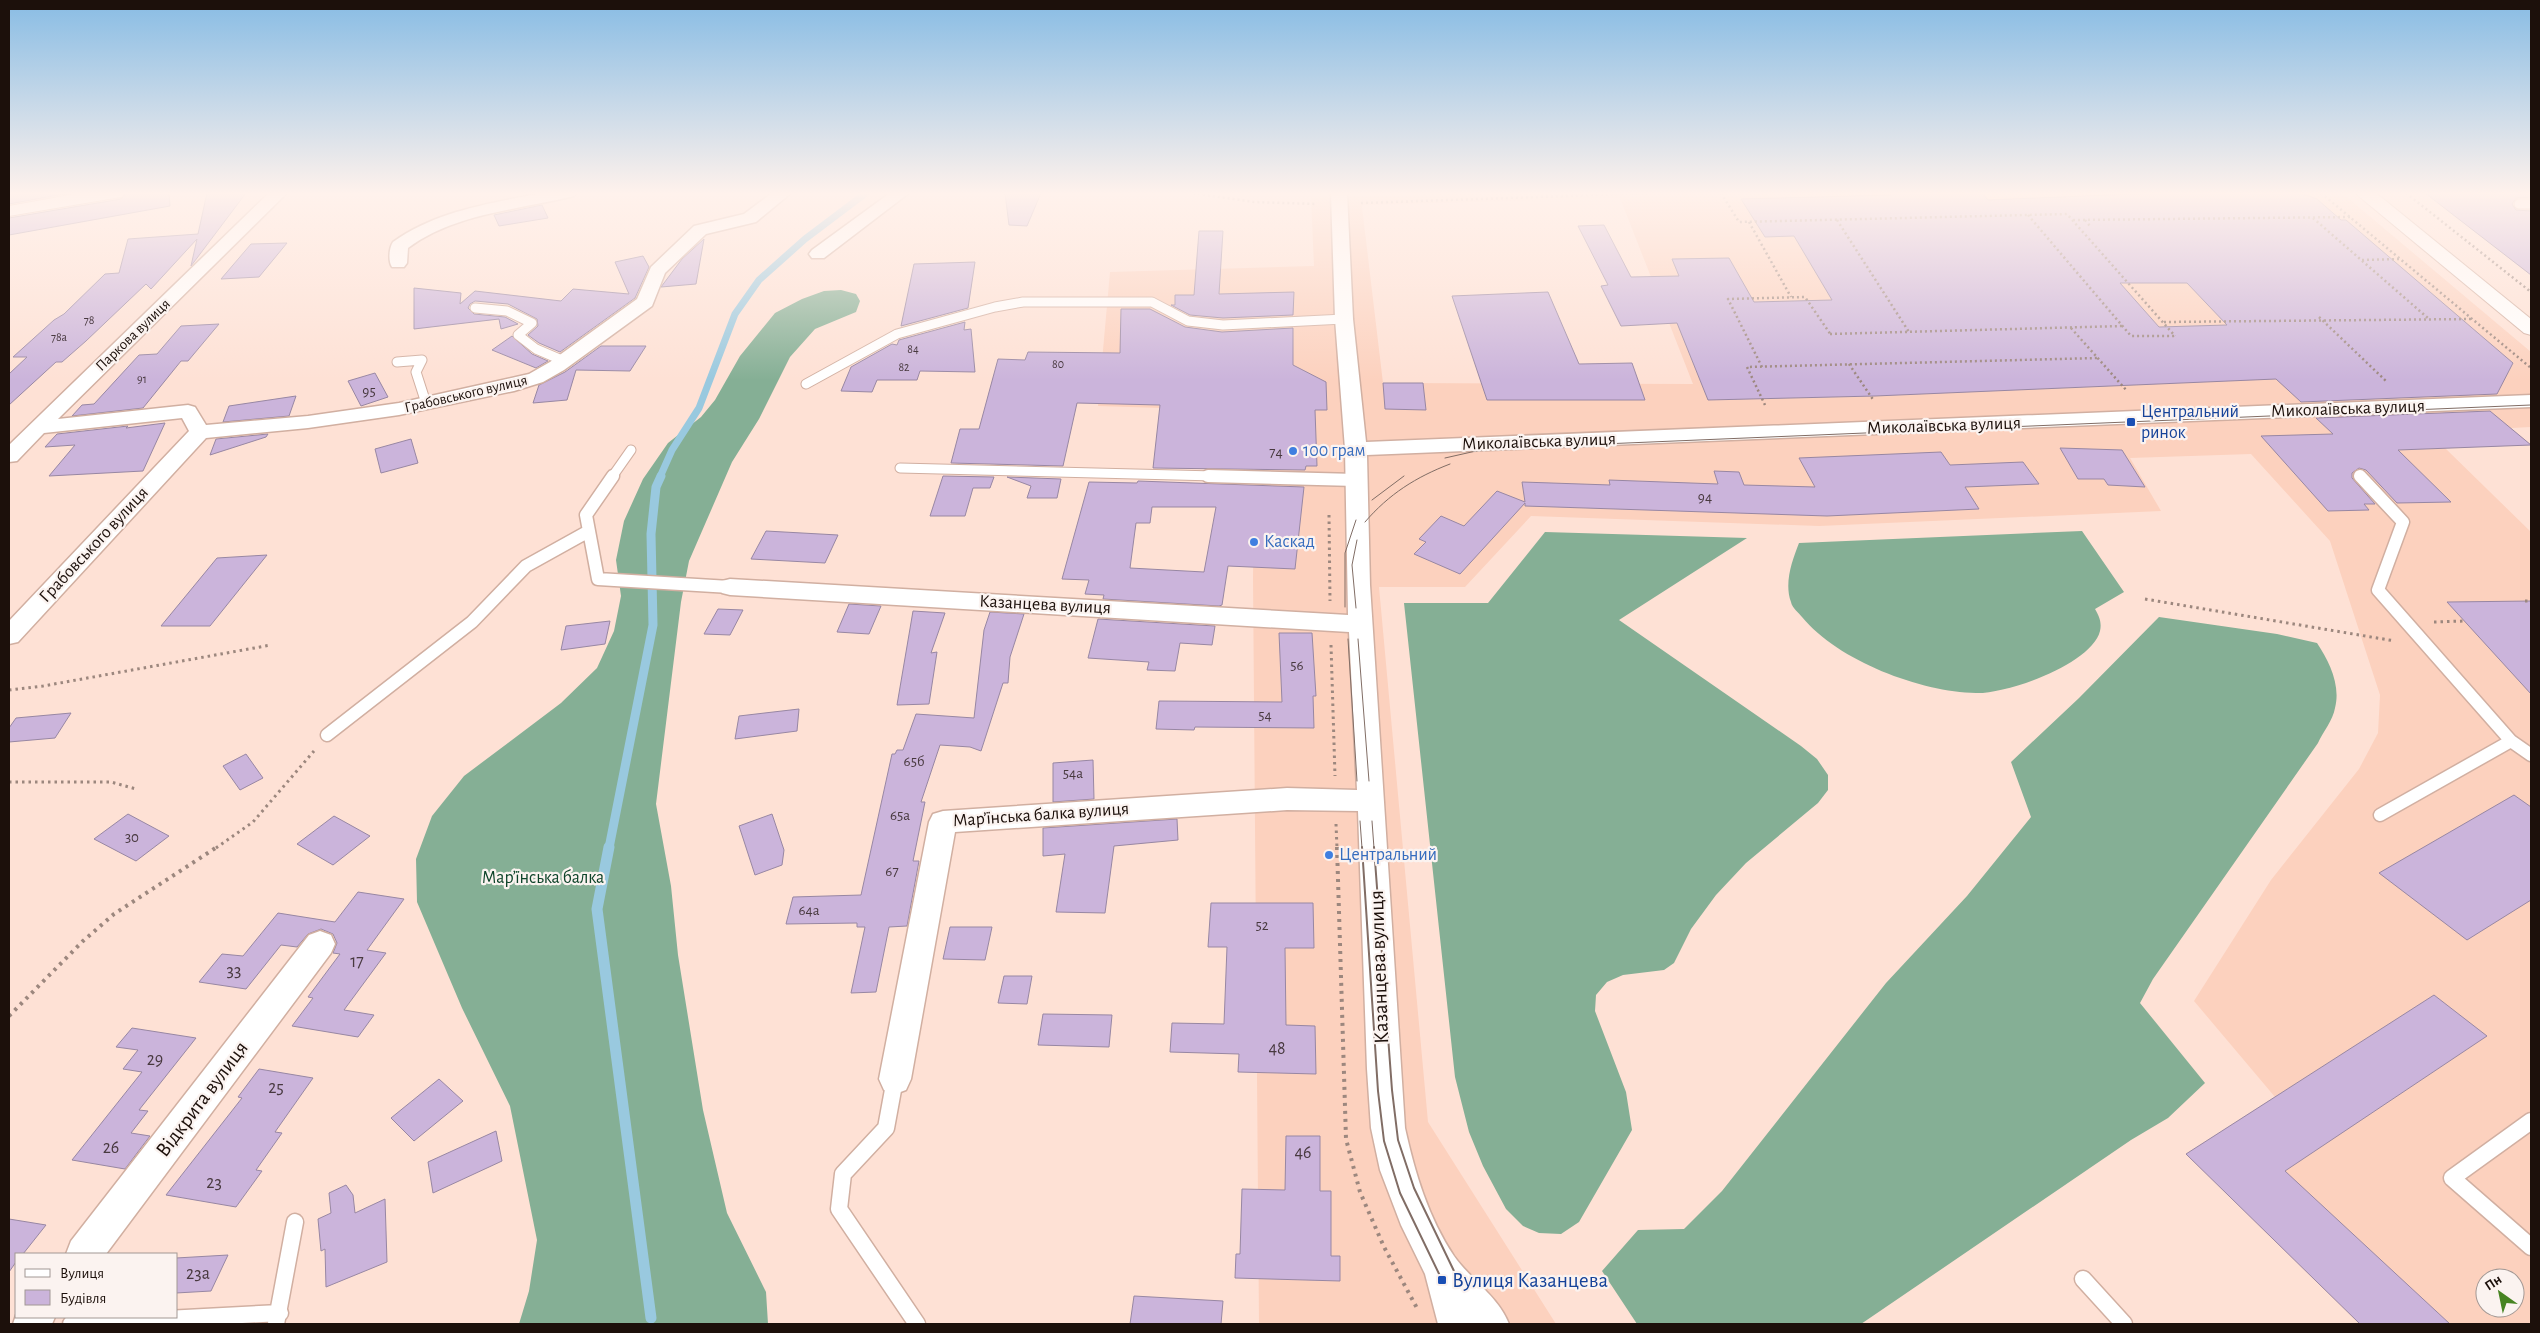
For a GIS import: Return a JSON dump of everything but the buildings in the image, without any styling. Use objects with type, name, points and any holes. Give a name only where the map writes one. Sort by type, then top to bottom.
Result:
[{"type":"main road","points":[[2440,255],[2531,329]]},
{"type":"street","name":"Паркова вулиця","points":[[9,456],[215,255]]},
{"type":"street","points":[[398,255],[398,262]]},
{"type":"street","name":"Грабовського вулиця","points":[[9,636],[200,432],[308,422],[426,404],[514,385],[536,378],[564,361],[645,302],[657,271],[674,255]]},
{"type":"street","name":"Казанцева вулиця","points":[[1341,255],[1344,319],[1356,464],[1360,624],[1383,1069],[1388,1128],[1397,1170],[1413,1213],[1442,1269],[1456,1324]]},
{"type":"street","name":"Миколаївська вулиця","points":[[1356,464],[2306,417],[2531,401]]},
{"type":"street","points":[[37,428],[188,411],[200,432]]},
{"type":"street","name":"Миколаївська вулиця","points":[[2306,417],[2531,414]]},
{"type":"street","name":"Казанцева вулиця","points":[[730,586],[1360,624]]},
{"type":"street","name":"Мар’їнська балка вулиця","points":[[895,1079],[943,822],[1286,799],[1370,801]]},
{"type":"street","name":"Відкрита вулиця","points":[[85,1253],[320,944]]},
{"type":"street","name":"Казанцева вулиця","points":[[1442,1269],[1491,1324]]},
{"type":"lane","points":[[806,384],[897,334],[995,307],[1023,302],[1152,302],[1188,321],[1223,325],[1344,319]]},
{"type":"lane","points":[[475,308],[507,311],[532,323],[518,335],[536,349],[564,361]]},
{"type":"lane","points":[[397,362],[422,360],[416,372],[426,404]]},
{"type":"lane","points":[[631,450],[586,515],[598,579],[730,586]]},
{"type":"lane","points":[[900,468],[1356,464]]},
{"type":"lane","points":[[2360,476],[2403,522],[2378,590],[2511,741],[2531,755]]},
{"type":"lane","points":[[327,735],[472,622],[526,566],[589,531]]},
{"type":"lane","points":[[2380,815],[2511,741]]},
{"type":"lane","points":[[895,1079],[886,1128],[842,1174],[838,1209],[917,1324]]},
{"type":"lane","points":[[2531,1121],[2452,1178],[2531,1247]]},
{"type":"lane","points":[[71,1324],[278,1319],[295,1222]]},
{"type":"lane","points":[[2083,1279],[2124,1324]]},
{"type":"path","points":[[1768,255],[1791,297]]},
{"type":"path","points":[[1860,255],[1909,332]]},
{"type":"path","points":[[2063,255],[2131,336],[2175,336],[2103,255]]},
{"type":"path","points":[[2357,255],[2430,319]]},
{"type":"path","points":[[2395,255],[2531,368]]},
{"type":"path","points":[[2485,255],[2531,292]]},
{"type":"path","points":[[2362,260],[2401,260]]},
{"type":"path","points":[[2361,266],[2369,266]]},
{"type":"path","points":[[1762,367],[1728,299],[1806,297],[1830,335],[2122,326]]},
{"type":"path","points":[[2319,317],[2386,382]]},
{"type":"path","points":[[2163,322],[2472,319]]},
{"type":"path","points":[[2071,328],[2127,391]]},
{"type":"path","points":[[1765,405],[1747,367],[2098,358]]},
{"type":"path","points":[[1849,364],[1874,401]]},
{"type":"path","points":[[2144,599],[2428,647]]},
{"type":"path","points":[[2525,601],[2531,600]]},
{"type":"path","points":[[9,690],[43,686],[271,645]]},
{"type":"path","points":[[9,1016],[83,942],[114,914],[206,856],[253,822],[327,735]]},
{"type":"path","points":[[9,782],[111,782],[136,789]]},
{"type":"shaded area","name":"Центральний","points":[[1314,255],[1368,255],[1383,383],[1693,384],[1642,255],[2416,255],[2531,352],[2531,427],[2511,428],[2531,445],[2445,448],[2531,532],[2531,1324],[2360,1324],[2186,1154],[2275,1097],[2194,1001],[2271,880],[2359,769],[2378,733],[2380,695],[2330,541],[2251,454],[2130,458],[2161,511],[1819,526],[1531,516],[1465,587],[1379,587],[1428,1122],[1556,1324],[1259,1324],[1253,577],[1256,411],[1098,406],[1110,272],[1314,266]]},
{"type":"green space","name":"Мар’їнська балка","points":[[841,290],[856,294],[860,301],[856,312],[815,329],[790,357],[759,419],[732,462],[689,561],[681,602],[656,804],[671,886],[678,955],[703,1110],[727,1213],[766,1292],[768,1324],[519,1324],[529,1291],[537,1240],[510,1106],[462,1008],[417,902],[416,859],[432,816],[464,776],[561,703],[597,668],[614,631],[621,596],[616,560],[624,521],[643,479],[668,443],[701,417],[715,400],[740,356],[775,313],[802,299],[824,291]]},
{"type":"green space","points":[[2082,531],[2124,592],[2095,609],[2100,619],[2100,631],[2094,643],[2082,655],[2047,675],[2027,683],[1990,692],[1976,693],[1931,687],[1906,680],[1858,660],[1818,633],[1794,608],[1789,595],[1790,572],[1799,543]]},
{"type":"green space","points":[[1545,532],[1747,538],[1619,620],[1801,746],[1817,759],[1828,775],[1828,790],[1818,803],[1746,863],[1716,895],[1691,929],[1674,963],[1664,970],[1623,975],[1607,982],[1596,995],[1595,1011],[1626,1092],[1632,1130],[1579,1222],[1561,1234],[1539,1233],[1523,1226],[1506,1209],[1483,1166],[1469,1132],[1455,1077],[1404,603],[1488,603]]},
{"type":"green space","points":[[2159,617],[2277,634],[2317,643],[2330,665],[2336,691],[2334,712],[2318,743],[2153,979],[2140,1003],[2205,1083],[2168,1118],[2131,1140],[1861,1324],[1637,1324],[1602,1271],[1638,1230],[1684,1229],[1722,1191],[1886,983],[1967,896],[2031,817],[2011,762],[2079,698]]},
{"type":"waterway","points":[[660,477],[672,450],[699,408],[735,314],[759,280],[787,255]]},
{"type":"waterway","points":[[609,848],[653,625],[651,534],[656,487],[661,476]]},
{"type":"waterway","points":[[609,847],[597,909],[651,1318]]},
{"type":"tram line","points":[[1445,458],[1476,451],[1508,448],[2531,405]]},
{"type":"tram line","points":[[1365,522],[1404,487],[1450,464]]},
{"type":"tram line","points":[[1372,500],[1404,476]]},
{"type":"tram line","points":[[1345,607],[1345,553],[1356,520]]},
{"type":"tram line","points":[[1356,608],[1352,565],[1357,540]]},
{"type":"tram line","points":[[1348,639],[1357,781]]},
{"type":"tram line","points":[[1358,639],[1369,781]]},
{"type":"tram line","points":[[1360,821],[1362,848]]},
{"type":"tram line","points":[[1372,821],[1374,848]]},
{"type":"tram line","points":[[1362,847],[1378,1091],[1384,1141],[1400,1193],[1442,1280]]},
{"type":"tram line","points":[[1374,847],[1392,1090],[1398,1140],[1414,1188],[1454,1271]]},
{"type":"place","name":"Центральний ринок","points":[[2131,422]]},
{"type":"place","name":"100 грам","points":[[1293,451]]},
{"type":"place","name":"Каскад","points":[[1254,542]]},
{"type":"place","name":"Центральний","points":[[1329,855]]},
{"type":"place","name":"Вулиця Казанцева","points":[[1442,1280]]}]
